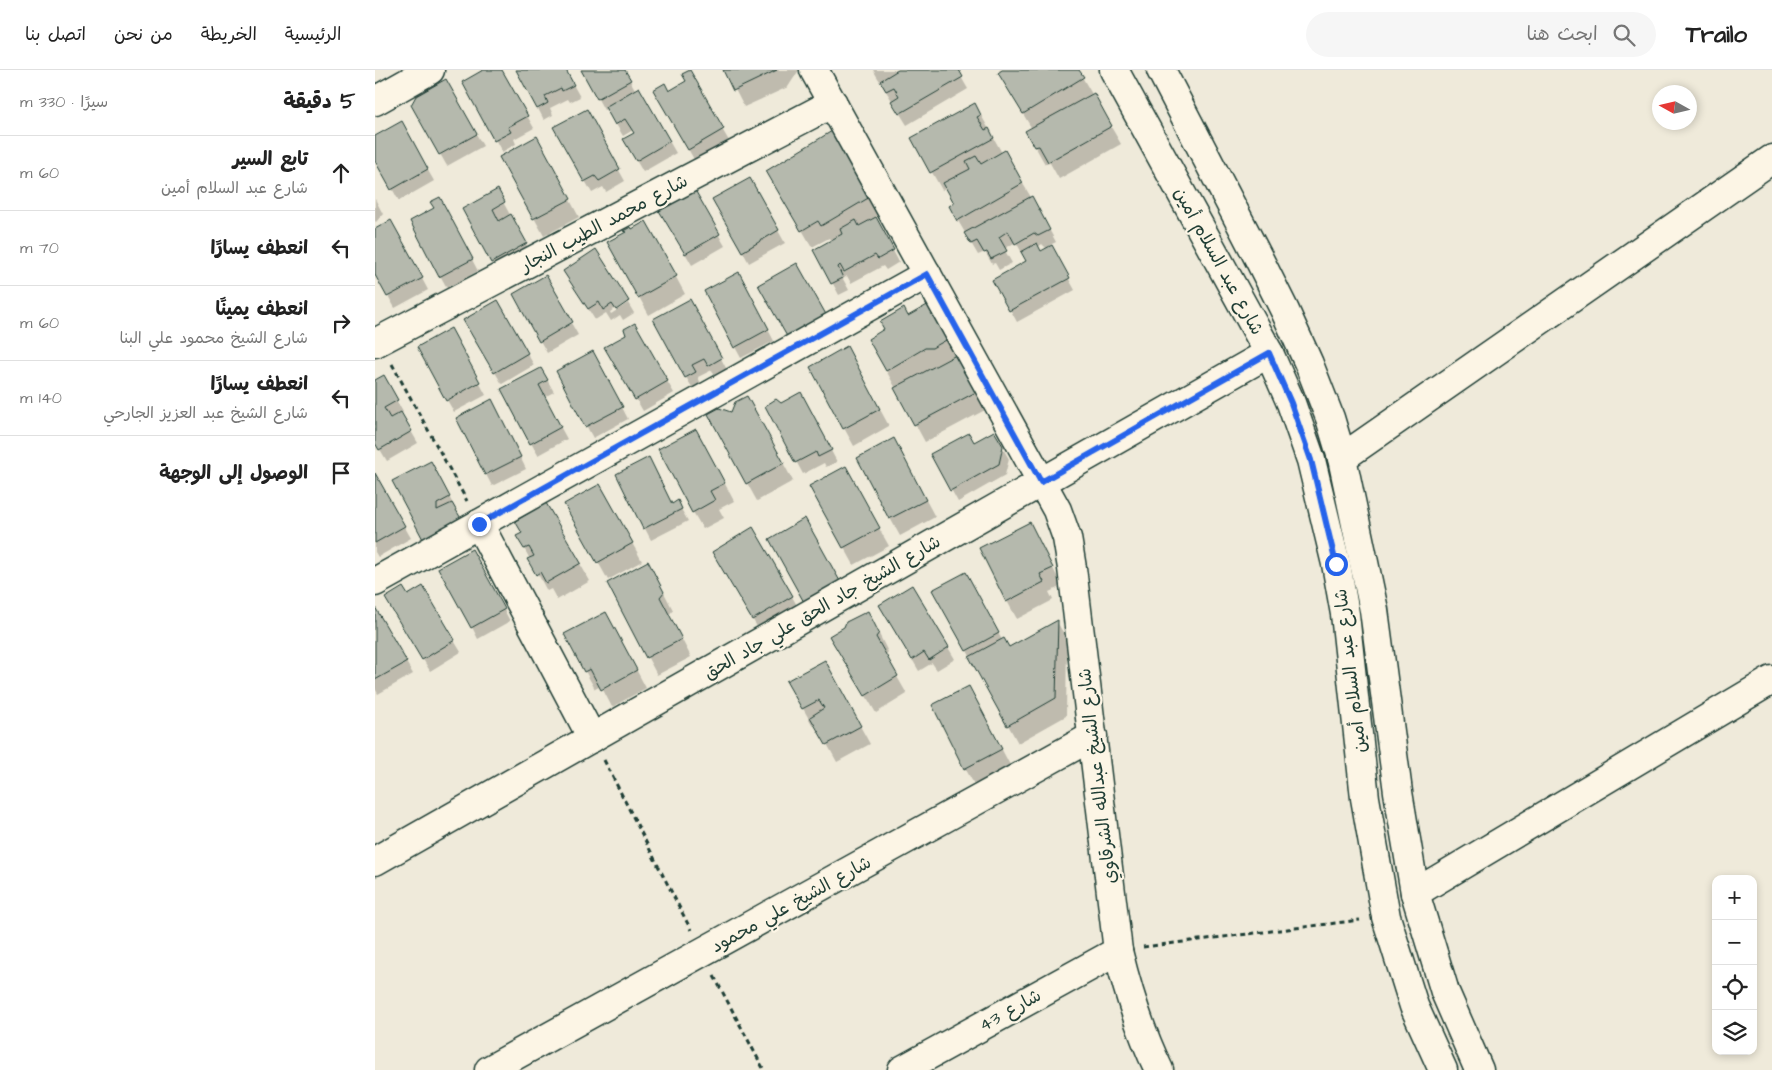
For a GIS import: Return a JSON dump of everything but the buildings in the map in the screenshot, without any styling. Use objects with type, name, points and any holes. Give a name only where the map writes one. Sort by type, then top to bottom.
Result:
[{"type":"street","points":[[375,101],[430,70]]},
{"type":"street","name":"شارع الشيخ عبدالله الشرقاوي","points":[[814,70],[1057,510],[1067,538],[1093,736],[1118,951],[1129,996],[1144,1039],[1159,1070]]},
{"type":"street","name":"شارع عبد السلام أمين","points":[[1114,70],[1269,353],[1291,403],[1311,460],[1336,564],[1345,614],[1365,798],[1386,917],[1414,1006],[1443,1070]]},
{"type":"street","name":"شارع عبد السلام أمين","points":[[1161,70],[1285,311],[1309,364],[1342,458],[1374,610],[1398,792],[1415,893],[1445,992],[1479,1070]]},
{"type":"street","name":"شارع محمد الطيب النجار","points":[[377,341],[833,104]]},
{"type":"street","points":[[1342,458],[1772,159]]},
{"type":"street","points":[[375,582],[927,274]]},
{"type":"street","name":"شارع الشيخ جاد الحق علي جاد الحق","points":[[375,861],[1269,353]]},
{"type":"street","points":[[479,524],[592,738]]},
{"type":"street","points":[[1415,893],[1772,680]]},
{"type":"street","name":"شارع الشيخ علي محمود","points":[[489,1070],[1093,736]]},
{"type":"street","name":"شارع 43","points":[[902,1070],[1118,951]]},
{"type":"path","points":[[377,341],[479,524]]},
{"type":"path","points":[[592,738],[702,953],[765,1070]]},
{"type":"path","points":[[1118,951],[1386,917]]},
{"type":"route","points":[[479,524],[927,274],[1041,482],[1269,353],[1291,403],[1311,460],[1336,564]]}]
